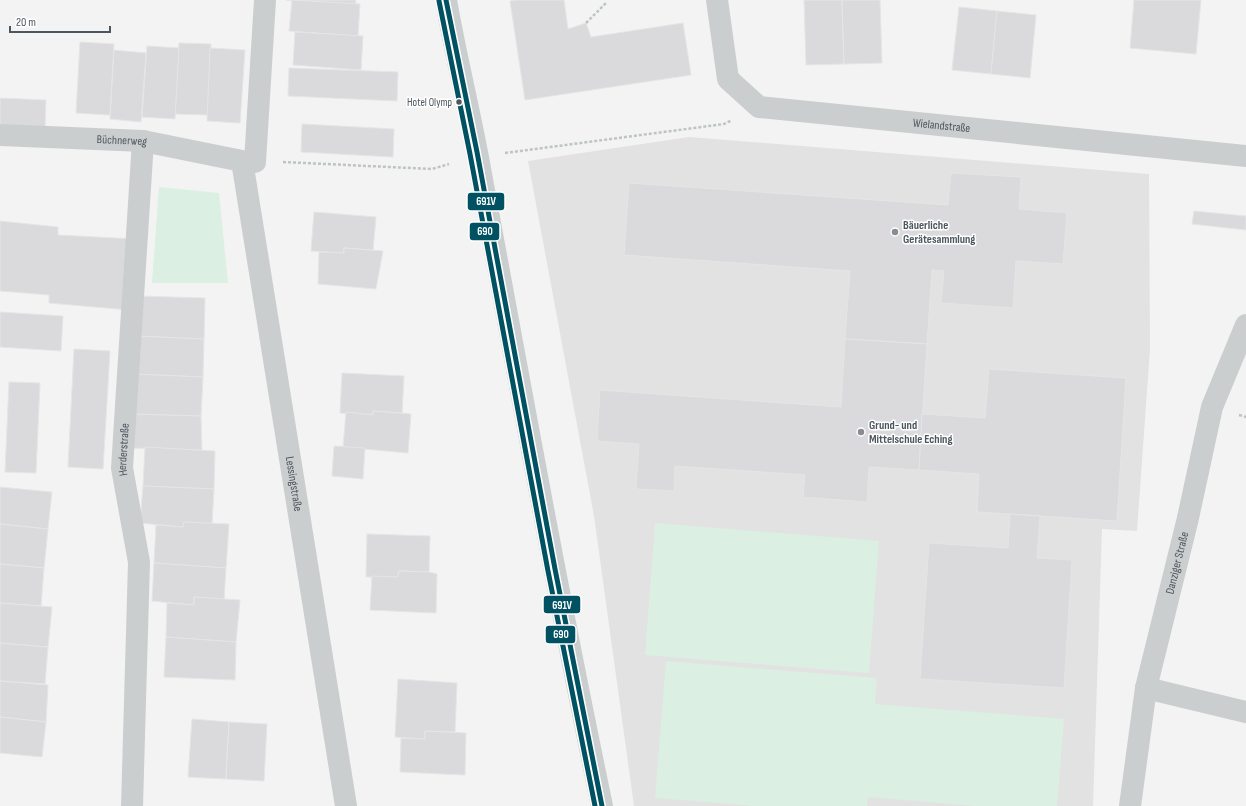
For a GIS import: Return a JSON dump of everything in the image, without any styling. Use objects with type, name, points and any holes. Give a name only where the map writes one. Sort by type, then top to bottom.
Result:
[{"type":"street","name":"Lessingstraße","points":[[265,0],[249,161],[346,806]]},
{"type":"street","points":[[446,0],[478,158],[546,530],[602,806]]},
{"type":"street","name":"Wielandstraße","points":[[717,0],[728,79],[759,107],[1246,156]]},
{"type":"street","name":"Büchnerweg","points":[[0,135],[143,141],[249,161]]},
{"type":"street","name":"Herderstraße","points":[[132,806],[139,562],[122,468],[143,141]]},
{"type":"street","name":"Danziger Straße","points":[[1130,806],[1146,688],[1188,518],[1212,407],[1246,325]]},
{"type":"street","points":[[1146,688],[1246,712]]},
{"type":"path","points":[[586,23],[606,3]]},
{"type":"shaded area","name":"Grund- und Mittelschule Eching","points":[[689,137],[1149,174],[1150,349],[1137,531],[1102,529],[1093,806],[634,806],[594,516],[528,161]]},
{"type":"green space","points":[[159,187],[219,193],[228,283],[152,283]]},
{"type":"green space","points":[[655,523],[879,541],[869,673],[645,655]]},
{"type":"green space","points":[[666,661],[877,678],[875,704],[1064,719],[1057,806],[975,806],[868,797],[867,806],[754,806],[655,798]]},
{"type":"building","points":[[286,0],[356,0],[355,5]]},
{"type":"building","points":[[292,0],[360,4],[358,36],[289,31]]},
{"type":"building","points":[[564,0],[568,29],[586,23],[591,37],[683,23],[691,75],[525,100],[510,1]]},
{"type":"building","points":[[804,0],[842,0],[844,64],[806,65]]},
{"type":"building","points":[[842,0],[880,0],[882,63],[844,64]]},
{"type":"building","points":[[1134,0],[1201,0],[1196,54],[1130,48]]},
{"type":"building","points":[[959,7],[997,11],[991,74],[952,70]]},
{"type":"building","points":[[997,11],[1036,15],[1030,78],[991,74]]},
{"type":"building","points":[[295,32],[363,36],[361,70],[293,65]]},
{"type":"building","points":[[80,42],[114,44],[110,115],[76,113]]},
{"type":"building","points":[[179,43],[211,44],[208,115],[175,114]]},
{"type":"building","points":[[147,46],[179,48],[175,119],[142,117]]},
{"type":"building","points":[[210,48],[245,50],[240,123],[207,121]]},
{"type":"building","points":[[114,50],[146,53],[141,122],[110,119]]},
{"type":"building","points":[[289,68],[398,72],[397,101],[288,96]]},
{"type":"building","points":[[0,98],[46,100],[45,128],[0,127]]},
{"type":"building","points":[[302,124],[394,129],[393,157],[301,152]]},
{"type":"building","points":[[951,173],[1021,177],[1019,209],[1067,213],[1063,264],[1016,261],[1013,308],[941,303],[944,271],[932,270],[927,344],[845,339],[850,271],[624,255],[629,183],[948,205]]},
{"type":"building","points":[[1194,211],[1246,216],[1246,230],[1192,224]]},
{"type":"building","points":[[314,212],[376,217],[373,250],[344,248],[344,253],[311,251]]},
{"type":"building","points":[[0,221],[58,227],[58,235],[135,239],[129,310],[49,303],[49,295],[0,291]]},
{"type":"building","points":[[344,248],[383,251],[376,289],[318,284],[319,252],[344,253]]},
{"type":"building","points":[[138,296],[205,298],[204,339],[136,336]]},
{"type":"building","points":[[0,312],[63,316],[61,351],[0,347]]},
{"type":"building","points":[[136,336],[204,339],[203,377],[133,374]]},
{"type":"building","points":[[845,339],[927,344],[919,470],[869,467],[867,502],[803,497],[805,475],[675,466],[674,491],[636,489],[639,444],[597,441],[600,390],[841,407]]},
{"type":"building","points":[[74,349],[110,351],[103,469],[68,467]]},
{"type":"building","points":[[989,369],[1126,378],[1117,521],[977,512],[979,474],[919,470],[922,414],[985,418]]},
{"type":"building","points":[[342,373],[404,376],[402,413],[373,411],[373,415],[340,413]]},
{"type":"building","points":[[133,374],[203,377],[201,416],[130,414]]},
{"type":"building","points":[[9,382],[40,383],[36,473],[5,472]]},
{"type":"building","points":[[373,411],[411,414],[408,453],[343,447],[346,412],[373,415]]},
{"type":"building","points":[[130,414],[201,416],[202,450],[130,448]]},
{"type":"building","points":[[334,446],[365,448],[363,479],[332,476]]},
{"type":"building","points":[[145,447],[215,451],[214,489],[143,486]]},
{"type":"building","points":[[143,486],[214,489],[212,524],[184,522],[183,527],[140,523]]},
{"type":"building","points":[[0,487],[52,492],[48,529],[0,524]]},
{"type":"building","points":[[1010,514],[1040,516],[1037,558],[1072,560],[1064,688],[920,679],[929,543],[1008,548]]},
{"type":"building","points":[[184,522],[229,524],[226,568],[154,563],[156,525],[183,527]]},
{"type":"building","points":[[0,524],[48,529],[44,568],[0,564]]},
{"type":"building","points":[[367,534],[430,536],[429,572],[399,571],[398,577],[366,577]]},
{"type":"building","points":[[154,563],[226,568],[224,600],[194,597],[194,605],[152,601]]},
{"type":"building","points":[[0,564],[44,568],[41,606],[0,603]]},
{"type":"building","points":[[399,571],[429,572],[437,574],[436,613],[370,610],[372,576],[398,577]]},
{"type":"building","points":[[194,597],[240,600],[236,642],[166,637],[167,603],[194,605]]},
{"type":"building","points":[[0,603],[52,607],[48,647],[0,643]]},
{"type":"building","points":[[166,637],[236,642],[235,680],[164,677]]},
{"type":"building","points":[[0,643],[48,647],[45,684],[0,681]]},
{"type":"building","points":[[398,679],[457,683],[455,732],[425,731],[425,739],[395,737]]},
{"type":"building","points":[[0,681],[48,685],[46,722],[0,717]]},
{"type":"building","points":[[0,717],[46,722],[42,757],[0,753]]},
{"type":"building","points":[[192,719],[229,722],[226,779],[188,777]]},
{"type":"building","points":[[229,722],[267,724],[264,781],[226,779]]},
{"type":"building","points":[[425,731],[466,733],[465,775],[400,772],[401,738],[425,739]]},
{"type":"transit line","name":"691V","points":[[446,0],[477,152],[555,569],[602,806]]},
{"type":"transit line","name":"690","points":[[439,1],[470,154],[548,571],[595,806]]},
{"type":"place","name":"Hotel Olymp","points":[[459,102]]},
{"type":"place","name":"Bäuerliche Gerätesammlung","points":[[895,232]]},
{"type":"place","name":"Grund- und Mittelschule Eching","points":[[861,432]]}]
